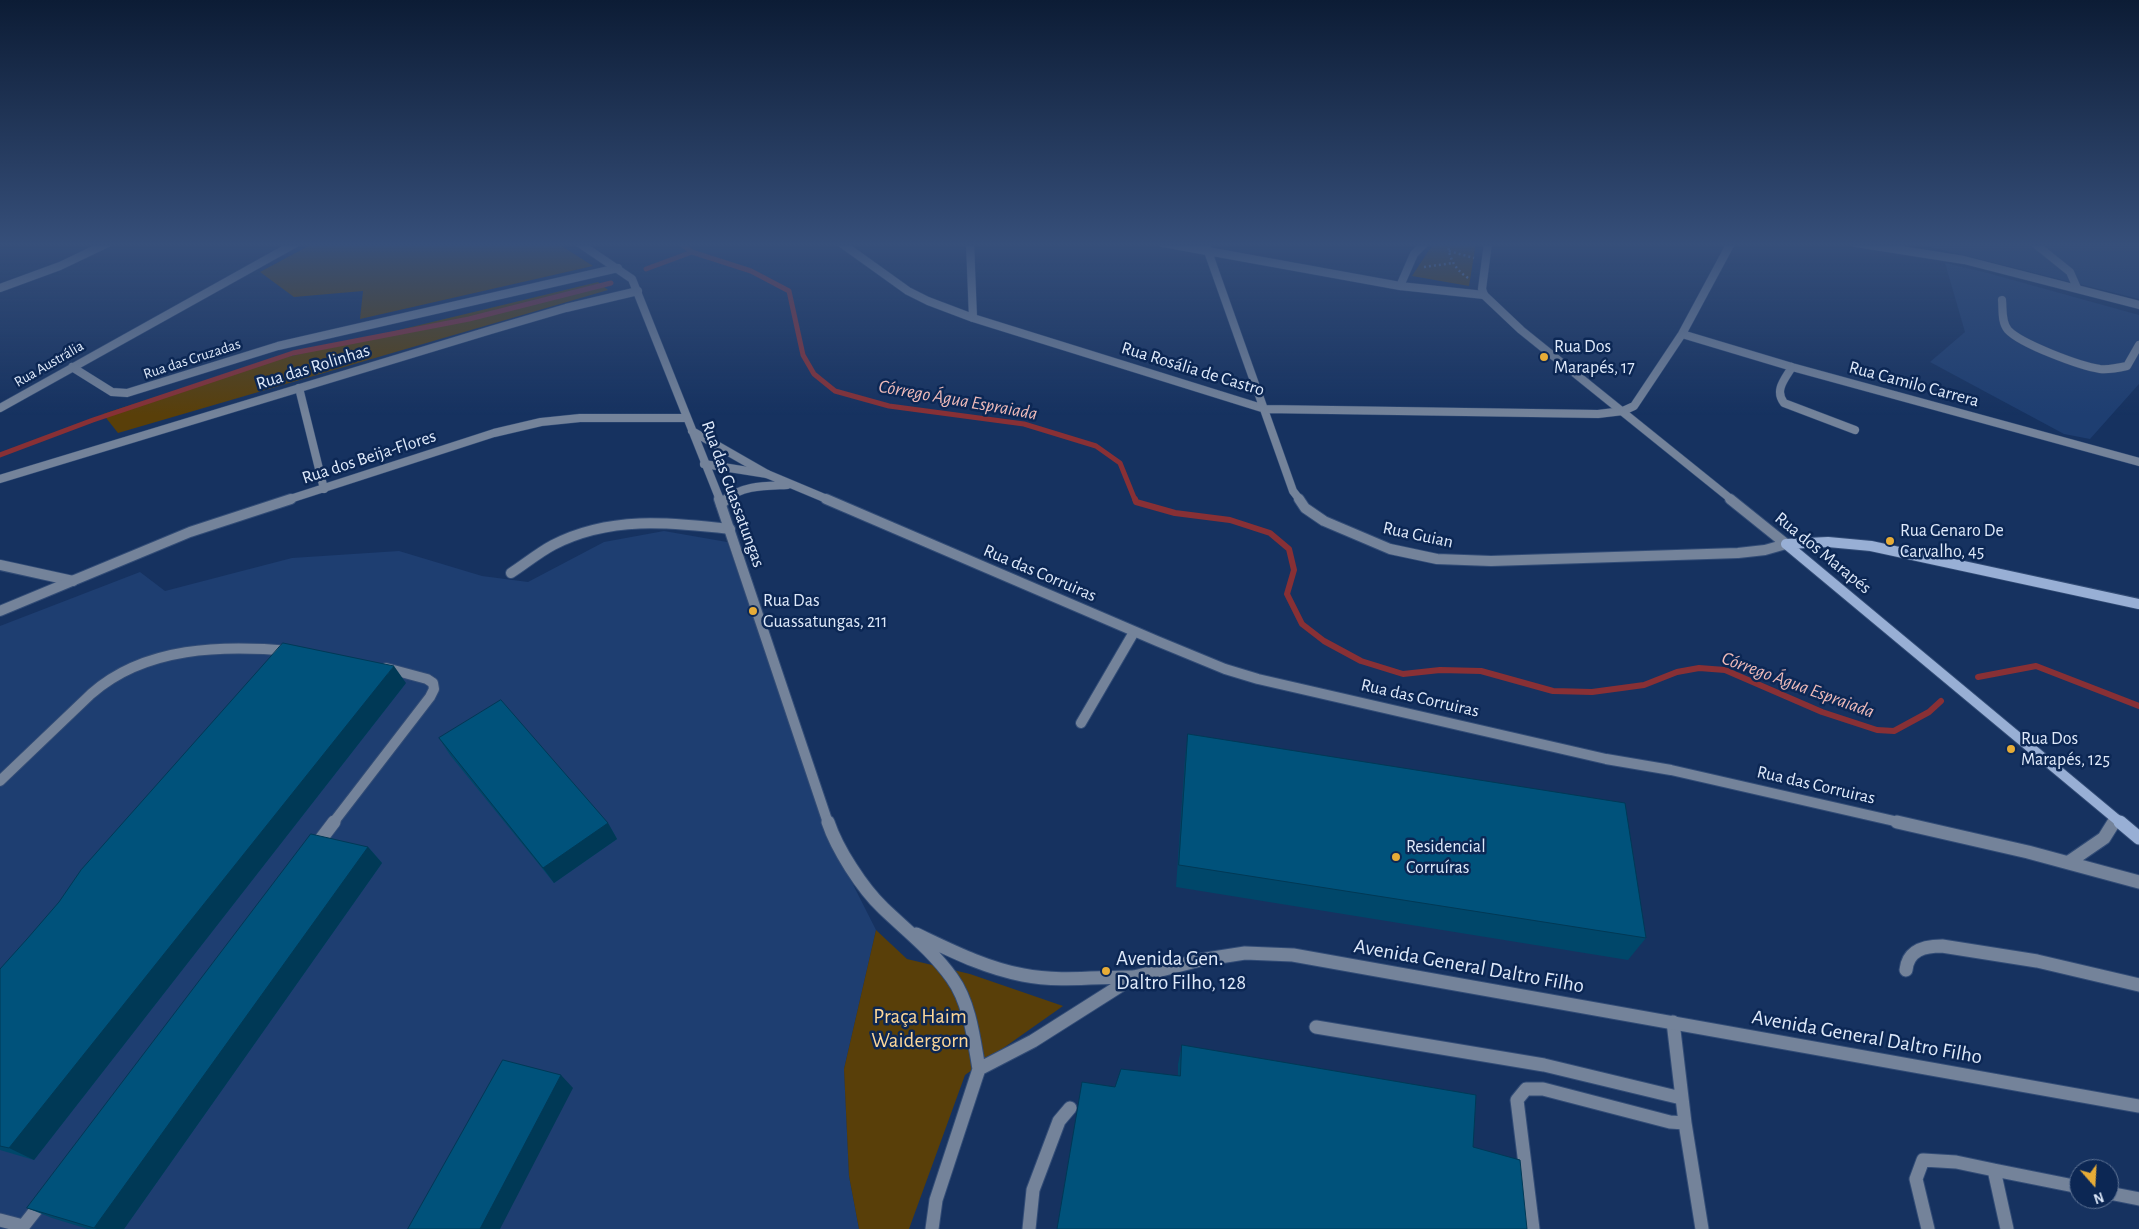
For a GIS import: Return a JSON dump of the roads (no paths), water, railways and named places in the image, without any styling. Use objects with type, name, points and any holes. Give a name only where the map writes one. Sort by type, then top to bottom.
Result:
[{"type":"main road","points":[[1786,544],[1830,542],[1894,550],[2139,604]]},
{"type":"main road","name":"Rua dos Marapés","points":[[1786,544],[2139,838]]},
{"type":"street","name":"Rua Austrália","points":[[0,408],[192,300]]},
{"type":"street","name":"Rua das Cruzadas","points":[[72,367],[112,392],[127,393],[278,346],[477,300]]},
{"type":"street","name":"Rua das Rolinhas","points":[[0,479],[566,308],[598,300]]},
{"type":"street","name":"Rua das Guassatungas","points":[[642,300],[730,529],[829,826],[857,877],[882,907],[910,932]]},
{"type":"street","name":"Rua Rosália de Castro","points":[[925,300],[973,318],[1265,409],[1598,414],[1623,412]]},
{"type":"street","points":[[972,300],[973,318]]},
{"type":"street","name":"Rua Guian","points":[[1225,300],[1293,491],[1305,508],[1324,521],[1390,549],[1437,559],[1491,561],[1738,554],[1765,550],[1786,544]]},
{"type":"street","name":"Rua dos Marapés","points":[[1491,300],[1521,330],[1786,544]]},
{"type":"street","points":[[1623,412],[1634,406],[1682,334],[1700,300]]},
{"type":"street","points":[[2002,300],[2004,324],[2009,331],[2037,347],[2099,369],[2127,366],[2139,345]]},
{"type":"street","points":[[2122,300],[2139,305]]},
{"type":"street","name":"Rua Camilo Carrera","points":[[1682,334],[1792,367],[2139,462]]},
{"type":"street","points":[[1792,367],[1778,392],[1779,398],[1784,403],[1855,430]]},
{"type":"street","points":[[299,388],[324,489]]},
{"type":"street","name":"Rua dos Beija-Flores","points":[[0,611],[190,532],[494,433],[541,422],[580,418],[616,420],[686,418]]},
{"type":"street","points":[[692,431],[767,474]]},
{"type":"street","name":"Rua das Corruiras","points":[[704,464],[767,474],[1134,632],[1225,669],[1258,679],[1606,759],[1671,770],[2069,862],[2139,882]]},
{"type":"street","name":"Rua das Corruiras","points":[[721,504],[733,492],[755,486],[790,485]]},
{"type":"street","points":[[511,573],[553,545],[583,532],[625,522],[666,521],[730,529]]},
{"type":"street","points":[[0,565],[73,581]]},
{"type":"street","points":[[1081,723],[1134,632]]},
{"type":"street","points":[[0,781],[89,696],[106,681],[126,669],[148,661],[196,651],[241,647],[307,653]]},
{"type":"street","points":[[275,665],[288,650]]},
{"type":"street","points":[[309,855],[434,689],[433,683],[427,679],[371,664]]},
{"type":"street","points":[[2069,862],[2104,838],[2116,818]]},
{"type":"street","points":[[910,932],[976,962],[1023,975],[1066,978],[1134,977]]},
{"type":"street","points":[[910,932],[953,979],[963,1000],[972,1029],[979,1069],[936,1200],[932,1229]]},
{"type":"street","points":[[1906,970],[1910,954],[1930,946],[1960,948],[2042,961],[2139,985]]},
{"type":"street","name":"Avenida General Daltro Filho","points":[[979,1069],[1034,1042],[1134,977],[1200,960],[1245,952],[1293,955],[2139,1106]]},
{"type":"street","points":[[1673,1022],[1681,1098],[1702,1229]]},
{"type":"street","points":[[1316,1027],[1544,1065],[1681,1098]]},
{"type":"street","points":[[1533,1229],[1517,1100],[1526,1088],[1543,1089],[1670,1122],[1685,1123]]},
{"type":"street","points":[[1029,1229],[1033,1190],[1059,1121],[1070,1108]]},
{"type":"street","points":[[1928,1229],[1916,1179],[1922,1160],[1956,1162],[2069,1185]]},
{"type":"street","points":[[1994,1170],[2007,1229]]},
{"type":"street","points":[[0,1220],[22,1228],[48,1195]]},
{"type":"street","points":[[2119,1195],[2139,1199]]},
{"type":"waterway","points":[[0,455],[93,420],[293,353],[469,319],[543,300]]},
{"type":"waterway","name":"Córrego Água Espraiada","points":[[791,300],[803,355],[814,374],[835,391],[889,406],[1024,424],[1096,446],[1120,463],[1135,500]]},
{"type":"waterway","name":"Córrego Água Espraiada","points":[[1135,499],[1136,502],[1175,513],[1230,520],[1270,533],[1289,549],[1294,570],[1287,594],[1302,624],[1324,641],[1361,661],[1403,674],[1440,670],[1481,671],[1553,691],[1592,692],[1644,685],[1677,672],[1699,668],[1725,670],[1822,712],[1877,730],[1894,731],[1929,712],[1941,701]]},
{"type":"waterway","name":"Córrego Água Espraiada","points":[[1978,677],[2036,666],[2139,706]]},
{"type":"place","name":"Rua Dos Marapés, 17","points":[[1544,357]]},
{"type":"place","name":"Rua Genaro De Carvalho, 45","points":[[1890,541]]},
{"type":"place","name":"Rua Das Guassatungas, 211","points":[[753,611]]},
{"type":"place","name":"Rua Dos Marapés, 125","points":[[2011,749]]},
{"type":"place","name":"Residencial Corruíras","points":[[1396,857]]},
{"type":"place","name":"Avenida Gen. Daltro Filho, 128","points":[[1106,971]]},
{"type":"park label","name":"Praça Haim Waidergorn","points":[[920,1029]]}]
